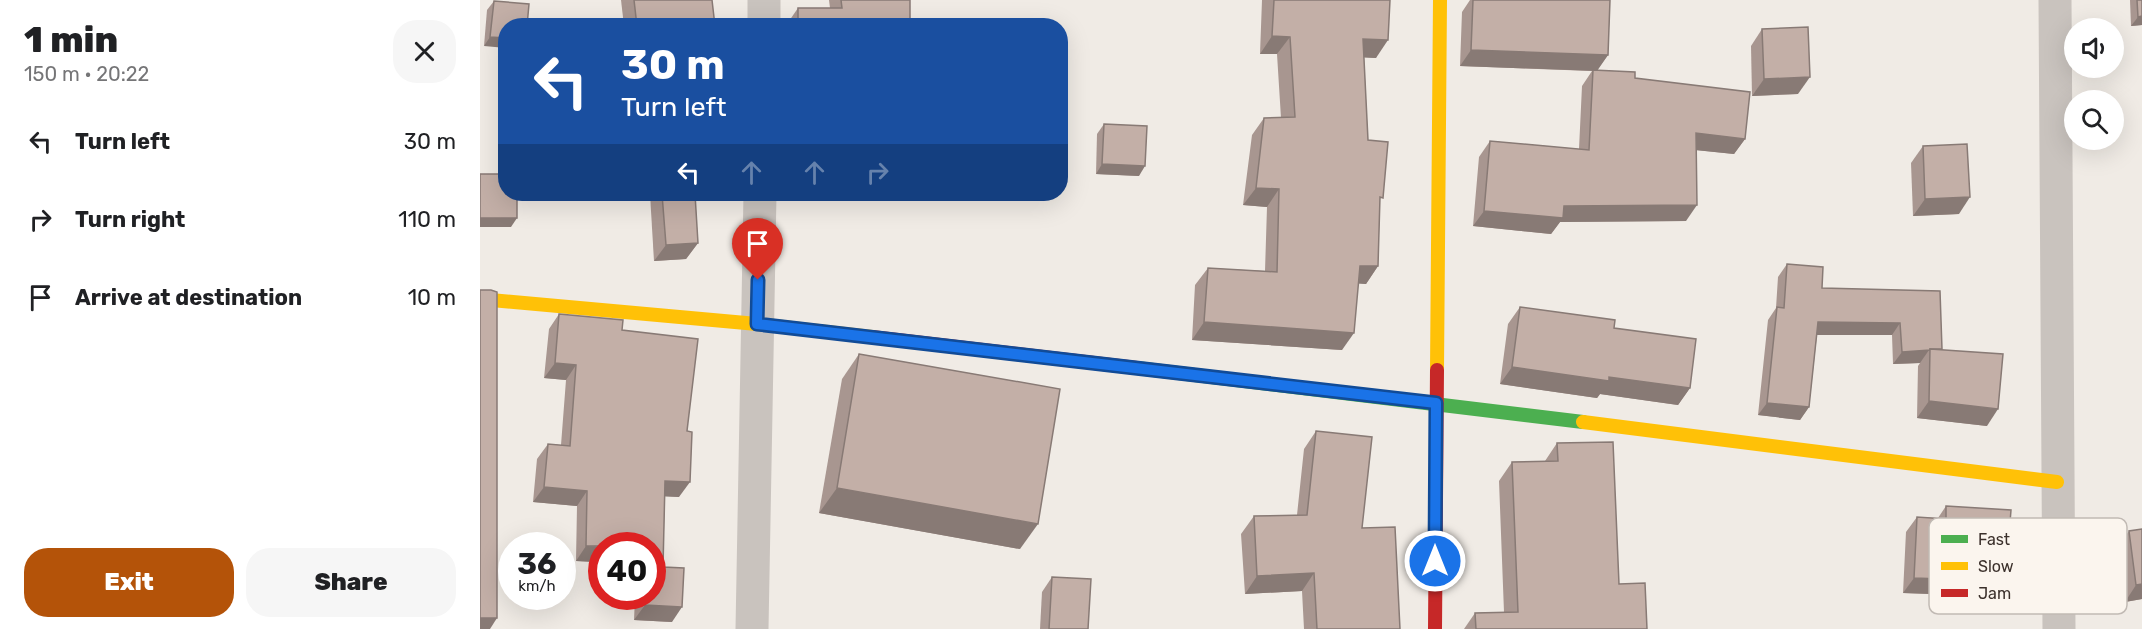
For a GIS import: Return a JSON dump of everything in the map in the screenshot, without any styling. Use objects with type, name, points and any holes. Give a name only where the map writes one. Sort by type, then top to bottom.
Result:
[{"type":"street","points":[[764,0],[764,18]]},
{"type":"street","points":[[1435,629],[1440,0]]},
{"type":"street","points":[[2055,0],[2058,518]]},
{"type":"street","points":[[752,629],[760,201]]},
{"type":"street","points":[[480,299],[757,324],[1436,403],[2057,482]]},
{"type":"street","points":[[2060,614],[2060,629]]},
{"type":"building","points":[[634,0],[712,0],[714,18],[636,18]]},
{"type":"building","points":[[841,0],[910,0],[910,18],[798,18],[798,8],[842,8]]},
{"type":"building","points":[[1274,0],[1390,0],[1388,40],[1363,39],[1368,140],[1388,142],[1383,198],[1380,197],[1378,266],[1360,266],[1354,333],[1204,322],[1208,268],[1277,272],[1279,189],[1256,188],[1264,118],[1295,117],[1290,37],[1272,36]]},
{"type":"building","points":[[1473,0],[1610,0],[1608,55],[1471,50]]},
{"type":"building","points":[[2137,0],[2142,0],[2142,16],[2138,17]]},
{"type":"building","points":[[494,1],[529,4],[528,18],[498,18],[498,38],[490,37]]},
{"type":"building","points":[[1808,27],[1810,77],[1764,79],[1762,29]]},
{"type":"building","points":[[1593,70],[1635,72],[1635,78],[1750,92],[1745,139],[1696,133],[1697,205],[1564,206],[1563,218],[1484,211],[1490,141],[1589,150]]},
{"type":"building","points":[[1104,124],[1147,126],[1145,166],[1102,164]]},
{"type":"building","points":[[1967,144],[1970,197],[1925,199],[1923,146]]},
{"type":"building","points":[[480,174],[498,174],[498,201],[517,201],[517,218],[480,218]]},
{"type":"building","points":[[663,201],[695,201],[698,243],[666,245]]},
{"type":"building","points":[[1787,264],[1823,267],[1822,288],[1940,291],[1942,349],[1902,352],[1900,323],[1818,322],[1809,407],[1767,403],[1777,307],[1784,308]]},
{"type":"building","points":[[480,290],[497,292],[497,618],[480,618]]},
{"type":"building","points":[[1520,307],[1615,320],[1614,328],[1696,339],[1690,388],[1609,377],[1609,381],[1512,367]]},
{"type":"building","points":[[559,314],[623,320],[622,330],[698,339],[687,431],[692,432],[690,482],[665,481],[664,532],[588,532],[588,546],[586,546],[587,491],[544,487],[548,444],[570,446],[576,365],[555,363]]},
{"type":"building","points":[[1930,349],[2003,354],[1998,409],[1929,401]]},
{"type":"building","points":[[859,354],[1060,389],[1038,524],[837,488]]},
{"type":"building","points":[[1316,431],[1372,437],[1362,528],[1395,527],[1400,629],[1317,629],[1314,573],[1257,576],[1254,516],[1307,515]]},
{"type":"building","points":[[1613,442],[1619,584],[1645,583],[1647,629],[1476,629],[1475,613],[1518,612],[1512,462],[1558,461],[1557,443]]},
{"type":"building","points":[[1946,506],[2011,510],[2010,518],[1946,518]]},
{"type":"building","points":[[1917,517],[1932,518],[1929,518],[1929,579],[1914,578]]},
{"type":"building","points":[[2142,529],[2142,584],[2136,585],[2129,531]]},
{"type":"building","points":[[666,567],[684,568],[682,607],[666,606]]},
{"type":"building","points":[[1052,577],[1091,579],[1088,629],[1049,629]]},
{"type":"traffic: fast","points":[[1137,368],[1583,422]]},
{"type":"traffic: slow","points":[[1437,370],[1440,0]]},
{"type":"traffic: slow","points":[[480,299],[757,324],[872,337]]},
{"type":"traffic: slow","points":[[1583,422],[2057,482]]},
{"type":"traffic: jam","points":[[872,337],[1137,368]]},
{"type":"traffic: jam","points":[[1435,629],[1437,370]]},
{"type":"route","points":[[758,280],[757,324],[1436,403],[1435,561]]}]
